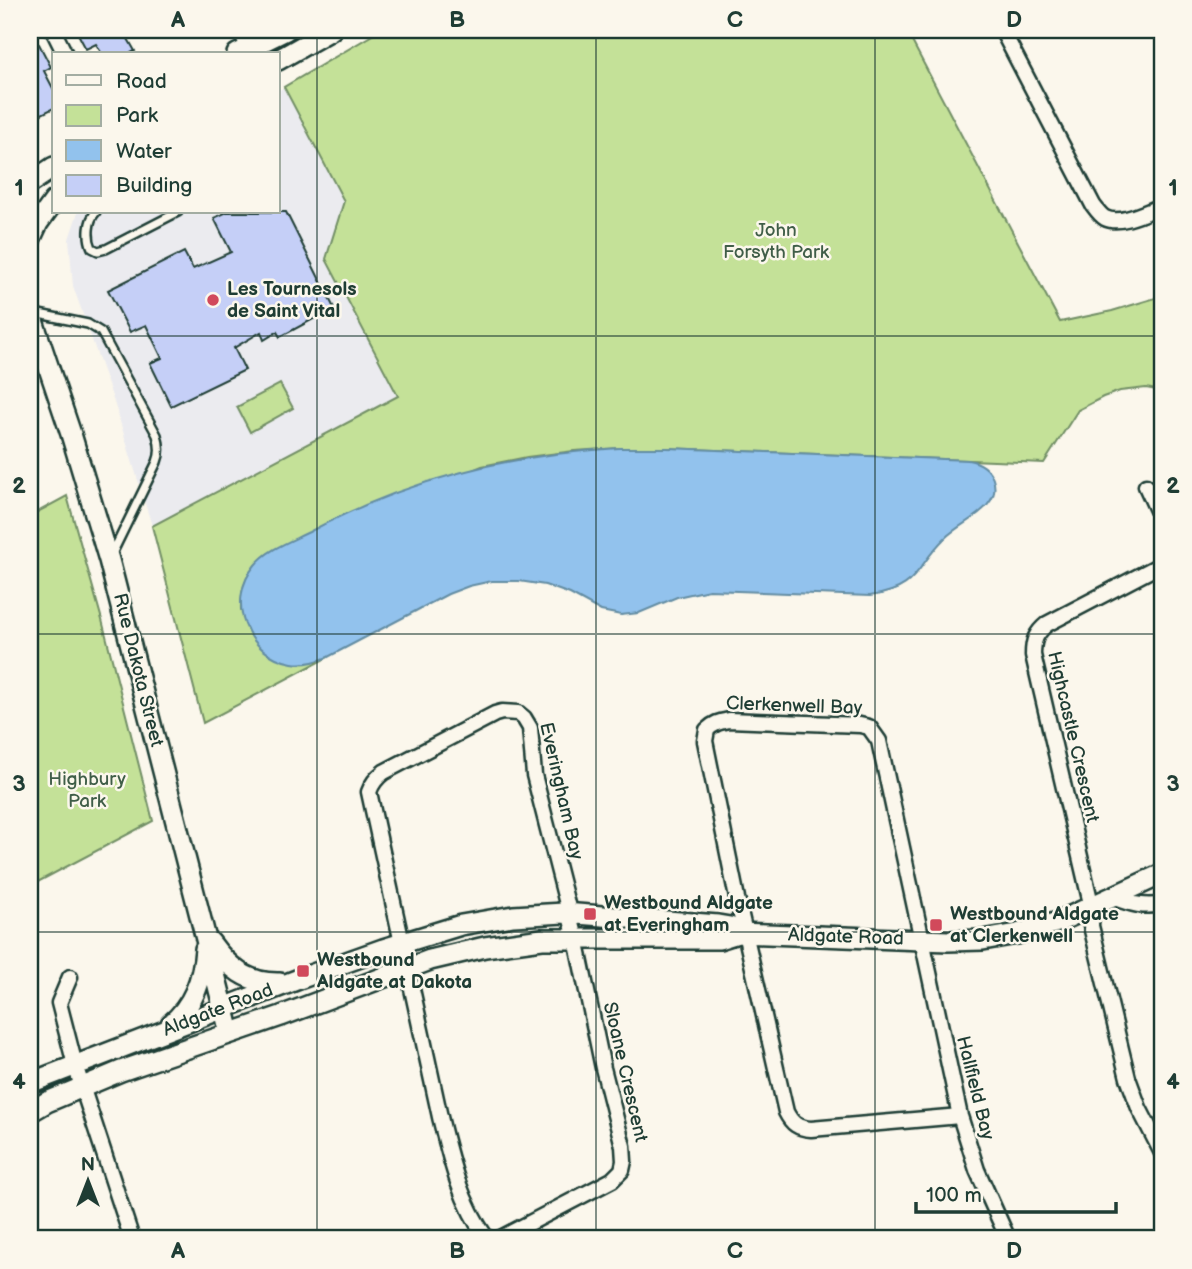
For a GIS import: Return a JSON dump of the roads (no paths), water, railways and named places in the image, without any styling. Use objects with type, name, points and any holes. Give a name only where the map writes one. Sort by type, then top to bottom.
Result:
[{"type":"street","points":[[52,30],[64,52]]},
{"type":"street","points":[[240,30],[246,52],[286,30]]},
{"type":"street","points":[[280,59],[331,30]]},
{"type":"street","points":[[1002,30],[1099,212],[1106,219],[1117,220],[1135,217],[1162,206]]},
{"type":"street","points":[[30,169],[52,165]]},
{"type":"street","points":[[30,183],[52,166]]},
{"type":"street","points":[[30,214],[52,200]]},
{"type":"street","points":[[30,240],[52,202]]},
{"type":"street","name":"Rue Dakota Street","points":[[30,312],[109,560],[230,1033]]},
{"type":"street","points":[[1146,486],[1162,521]]},
{"type":"street","name":"Highcastle Crescent","points":[[1092,908],[1033,655],[1034,640],[1038,632],[1056,618],[1162,564]]},
{"type":"street","name":"Everingham Bay","points":[[405,955],[370,799],[372,784],[384,772],[502,712],[519,713],[530,728],[534,775],[573,926]]},
{"type":"street","name":"Clerkenwell Bay","points":[[742,933],[705,741],[707,730],[712,725],[729,720],[869,727],[879,741],[921,940]]},
{"type":"street","name":"Aldgate Road","points":[[30,1083],[121,1071],[230,1033],[405,955],[461,925],[489,919],[541,914],[573,926],[719,939],[742,933],[983,940],[1017,934],[1058,922],[1162,874]]},
{"type":"street","points":[[1115,898],[1130,904],[1162,904]]},
{"type":"street","points":[[1092,908],[1091,926],[1128,1078],[1139,1108],[1162,1153]]},
{"type":"street","name":"Aldgate Road","points":[[30,1112],[78,1076],[162,1032],[291,983],[405,955],[458,952],[542,939],[573,926]]},
{"type":"street","name":"Sloane Crescent","points":[[499,1239],[611,1180],[622,1170],[623,1146],[603,1068],[573,926]]},
{"type":"street","points":[[742,933],[786,1112],[791,1122],[800,1128],[811,1129],[960,1116]]},
{"type":"street","points":[[205,934],[221,956],[242,974],[270,984],[291,983]]},
{"type":"street","points":[[162,1032],[180,1017],[197,991],[202,974],[205,934]]},
{"type":"street","name":"Hallfield Bay","points":[[921,940],[960,1116],[977,1170],[1009,1239]]},
{"type":"street","points":[[405,955],[453,1170],[473,1220],[487,1239]]},
{"type":"street","points":[[70,978],[59,1003],[78,1076],[132,1239]]},
{"type":"lane","points":[[95,214],[90,221],[89,242],[92,248],[99,251],[174,214]]},
{"type":"lane","points":[[30,312],[88,324],[101,332],[157,435],[160,456],[109,560]]},
{"type":"water","points":[[619,448],[968,460],[986,468],[993,479],[995,489],[987,506],[945,538],[908,582],[886,593],[870,596],[709,590],[677,597],[639,613],[621,615],[601,611],[570,594],[545,585],[492,581],[448,594],[328,657],[301,664],[276,658],[263,649],[252,638],[245,624],[241,610],[242,594],[246,579],[255,565],[266,554],[280,546],[346,513],[421,484],[459,473],[537,457]]},
{"type":"place","name":"Les Tournesols de Saint Vital","points":[[213,300]]},
{"type":"place","name":"Westbound Aldgate at Everingham","points":[[590,914]]},
{"type":"place","name":"Westbound Aldgate at Clerkenwell","points":[[936,925]]},
{"type":"place","name":"Westbound Aldgate at Dakota","points":[[303,971]]},
{"type":"park label","name":"John Forsyth Park","points":[[776,241]]},
{"type":"park label","name":"Highbury Park","points":[[87,790]]}]
